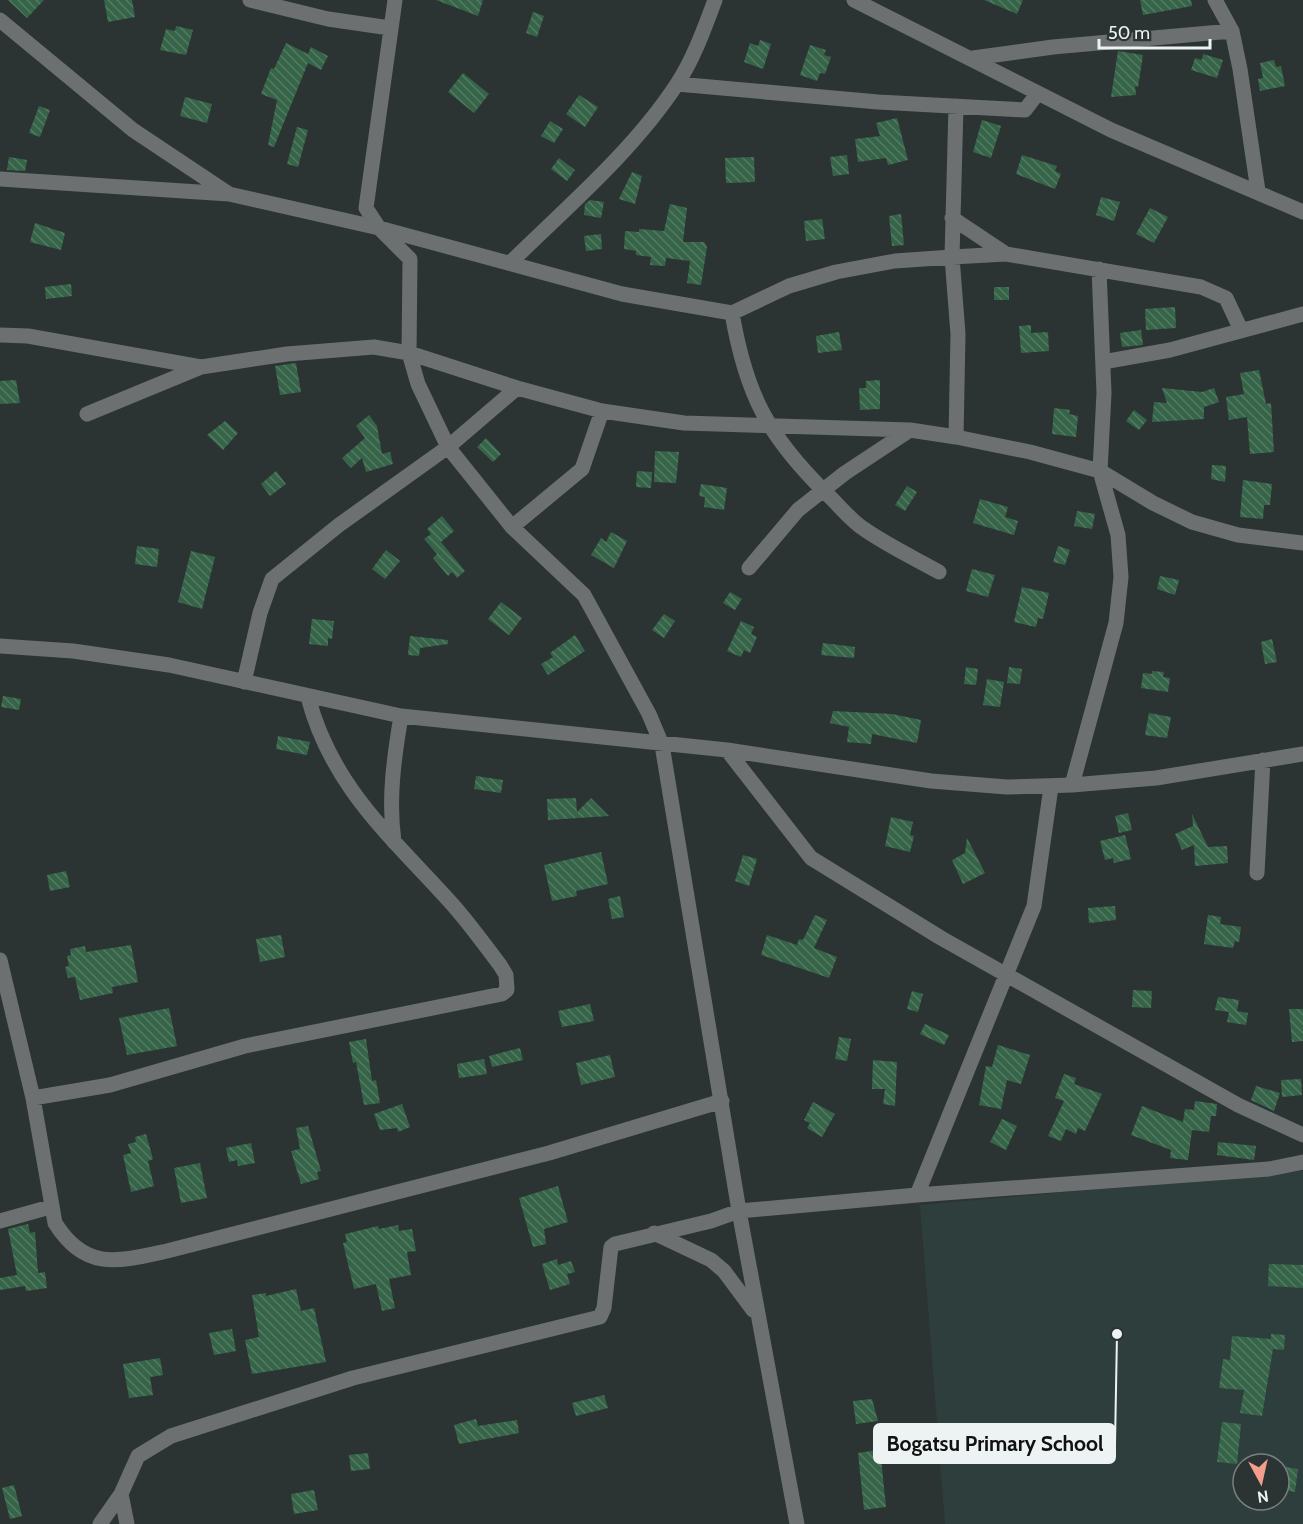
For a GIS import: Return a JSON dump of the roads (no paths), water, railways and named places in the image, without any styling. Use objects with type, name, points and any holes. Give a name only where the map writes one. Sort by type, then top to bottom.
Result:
[{"type":"street","points":[[250,0],[327,19],[390,28]]},
{"type":"street","points":[[395,0],[366,203],[379,228],[410,259],[409,353],[418,384],[448,447],[512,527],[584,595],[649,714],[662,745],[757,1316],[797,1524]]},
{"type":"street","points":[[511,262],[631,143],[677,84],[693,55],[715,0]]},
{"type":"street","points":[[854,0],[973,58],[1111,130],[1303,212]]},
{"type":"street","points":[[1215,0],[1232,31],[1240,69],[1258,191]]},
{"type":"street","points":[[0,20],[133,130],[229,195]]},
{"type":"street","points":[[973,58],[1053,47],[1232,31]]},
{"type":"street","points":[[677,84],[878,102],[1025,110],[1038,93]]},
{"type":"street","points":[[956,106],[952,218],[952,257],[958,334],[956,437]]},
{"type":"street","points":[[0,179],[229,195],[379,228],[622,294],[732,313],[789,286],[836,272],[895,261],[1006,254],[1201,287],[1223,296],[1229,302],[1241,330]]},
{"type":"street","points":[[952,218],[1006,254]]},
{"type":"street","points":[[1072,786],[1116,623],[1121,578],[1118,535],[1100,471],[1103,435],[1103,362],[1099,269]]},
{"type":"street","points":[[732,313],[738,348],[767,424],[783,448],[862,528],[939,572]]},
{"type":"street","points":[[1103,362],[1170,350],[1303,314]]},
{"type":"street","points":[[0,335],[28,336],[201,368]]},
{"type":"street","points":[[87,414],[201,368],[287,354],[364,347],[409,353],[517,388],[602,411],[684,423],[910,430],[1030,452],[1100,471],[1153,503],[1192,522],[1238,535],[1303,543]]},
{"type":"street","points":[[244,681],[260,613],[273,579],[339,525],[448,447],[517,388]]},
{"type":"street","points":[[512,527],[582,469],[602,411]]},
{"type":"street","points":[[749,568],[798,510],[910,430]]},
{"type":"street","points":[[0,646],[83,652],[169,665],[401,716],[727,750],[931,781],[1007,787],[1072,786],[1156,778],[1303,754]]},
{"type":"street","points":[[33,1098],[110,1086],[245,1046],[502,994],[507,990],[507,983],[500,965],[454,906],[355,798],[332,759],[308,697]]},
{"type":"street","points":[[394,842],[391,818],[392,776],[401,716]]},
{"type":"street","points":[[727,750],[811,858],[941,938],[1238,1105],[1303,1135]]},
{"type":"street","points":[[1257,873],[1263,760]]},
{"type":"street","points":[[917,1195],[1034,906],[1051,787]]},
{"type":"street","points":[[0,960],[33,1098],[46,1165],[50,1207],[55,1222],[66,1240],[90,1258],[122,1261],[549,1153],[722,1101]]},
{"type":"street","points":[[100,1524],[121,1494],[138,1456],[171,1436],[353,1378],[600,1317],[604,1308],[611,1247],[654,1233],[701,1224],[739,1211],[917,1195],[1257,1170],[1303,1162]]},
{"type":"street","points":[[0,1221],[50,1207]]},
{"type":"street","points":[[654,1233],[711,1260],[724,1271],[757,1316]]},
{"type":"street","points":[[121,1494],[127,1524]]},
{"type":"place","name":"Bogatsu Primary School","points":[[1117,1334]]}]
